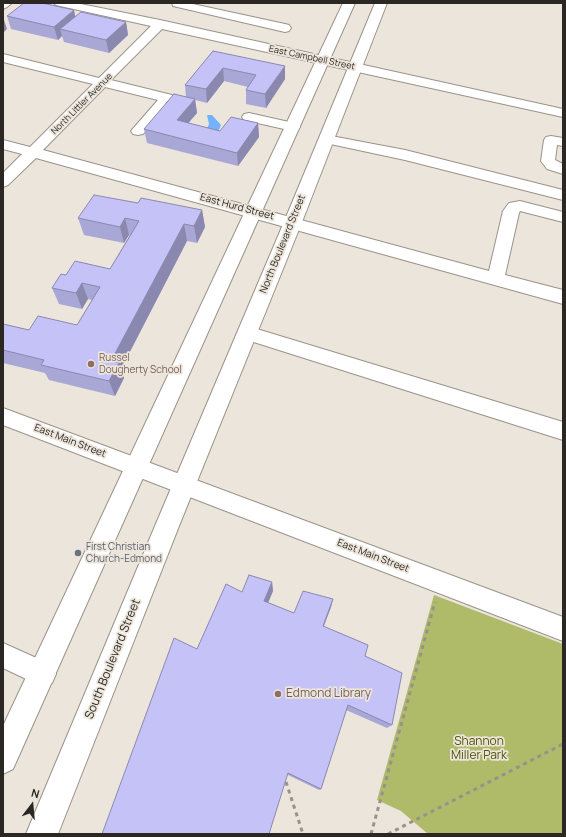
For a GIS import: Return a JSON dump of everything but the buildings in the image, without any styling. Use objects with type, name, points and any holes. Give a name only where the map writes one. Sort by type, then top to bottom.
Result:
[{"type":"main road","points":[[3,759],[349,3]]},
{"type":"main road","name":"North Boulevard Street","points":[[184,485],[293,222],[381,3]]},
{"type":"main road","name":"South Boulevard Street","points":[[42,834],[184,485]]},
{"type":"street","name":"East Campbell Street","points":[[60,3],[354,67],[555,126]]},
{"type":"street","points":[[176,4],[285,28]]},
{"type":"street","points":[[197,33],[215,12]]},
{"type":"street","name":"North Littler Avenue","points":[[3,182],[160,24]]},
{"type":"street","points":[[3,58],[167,98],[138,131]]},
{"type":"street","points":[[249,117],[292,127]]},
{"type":"street","points":[[555,126],[548,161],[552,166],[563,169]]},
{"type":"street","points":[[326,139],[405,155],[563,195]]},
{"type":"street","name":"East Hurd Street","points":[[3,144],[254,211],[563,297]]},
{"type":"street","points":[[496,278],[511,211],[515,207],[563,217]]},
{"type":"street","points":[[247,333],[563,431]]},
{"type":"street","name":"East Main Street","points":[[3,416],[563,628]]},
{"type":"street","points":[[3,655],[43,674]]},
{"type":"path","points":[[371,834],[440,582]]},
{"type":"path","points":[[388,834],[563,744]]},
{"type":"path","points":[[286,782],[303,834]]},
{"type":"green space","name":"Shannon Miller Park","points":[[434,595],[563,644],[563,834],[428,834],[401,811],[377,800]]},
{"type":"water","points":[[207,115],[212,115],[221,125],[216,137],[204,135],[209,124]]},
{"type":"place","name":"Russel Dougherty School","points":[[91,364]]},
{"type":"place","name":"First Christian Church-Edmond","points":[[78,553]]},
{"type":"place","name":"Edmond Library","points":[[278,694]]}]
